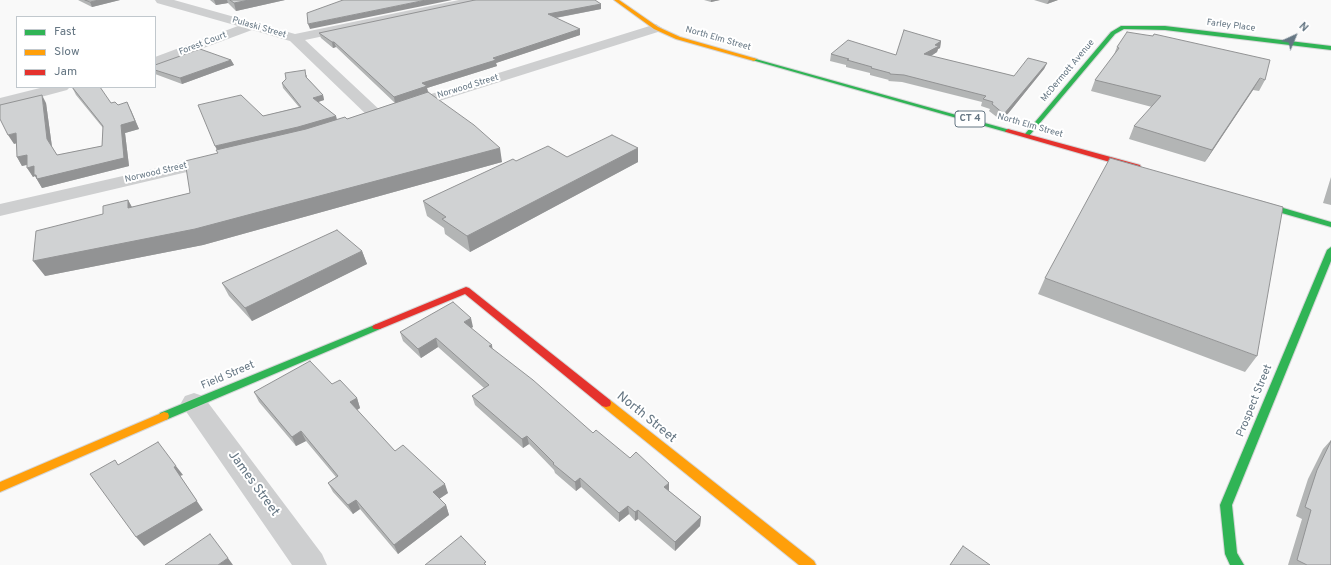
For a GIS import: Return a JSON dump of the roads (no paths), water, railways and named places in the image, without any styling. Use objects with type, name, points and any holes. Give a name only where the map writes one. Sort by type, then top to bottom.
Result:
[{"type":"main road","name":"North Elm Street","points":[[616,0],[656,28],[678,38],[1027,135],[1149,171]]},
{"type":"main road","name":"Farley Place","points":[[1128,27],[1165,28],[1328,48]]},
{"type":"main road","name":"McDermott Avenue","points":[[1027,135],[1113,33],[1119,29],[1128,27]]},
{"type":"main road","points":[[1247,200],[1331,225]]},
{"type":"main road","name":"Prospect Street","points":[[1237,565],[1231,554],[1226,505],[1331,250]]},
{"type":"main road","name":"Field Street","points":[[0,487],[194,403],[466,290]]},
{"type":"main road","name":"North Street","points":[[466,290],[809,565]]},
{"type":"street","name":"Pulaski Street","points":[[165,0],[295,38],[370,118]]},
{"type":"street","points":[[295,38],[476,0]]},
{"type":"street","name":"Forest Court","points":[[156,62],[250,26]]},
{"type":"street","name":"Norwood Street","points":[[370,118],[656,28]]},
{"type":"street","points":[[0,103],[58,88]]},
{"type":"street","name":"Norwood Street","points":[[0,210],[228,156]]},
{"type":"street","name":"James Street","points":[[194,403],[311,565]]}]
